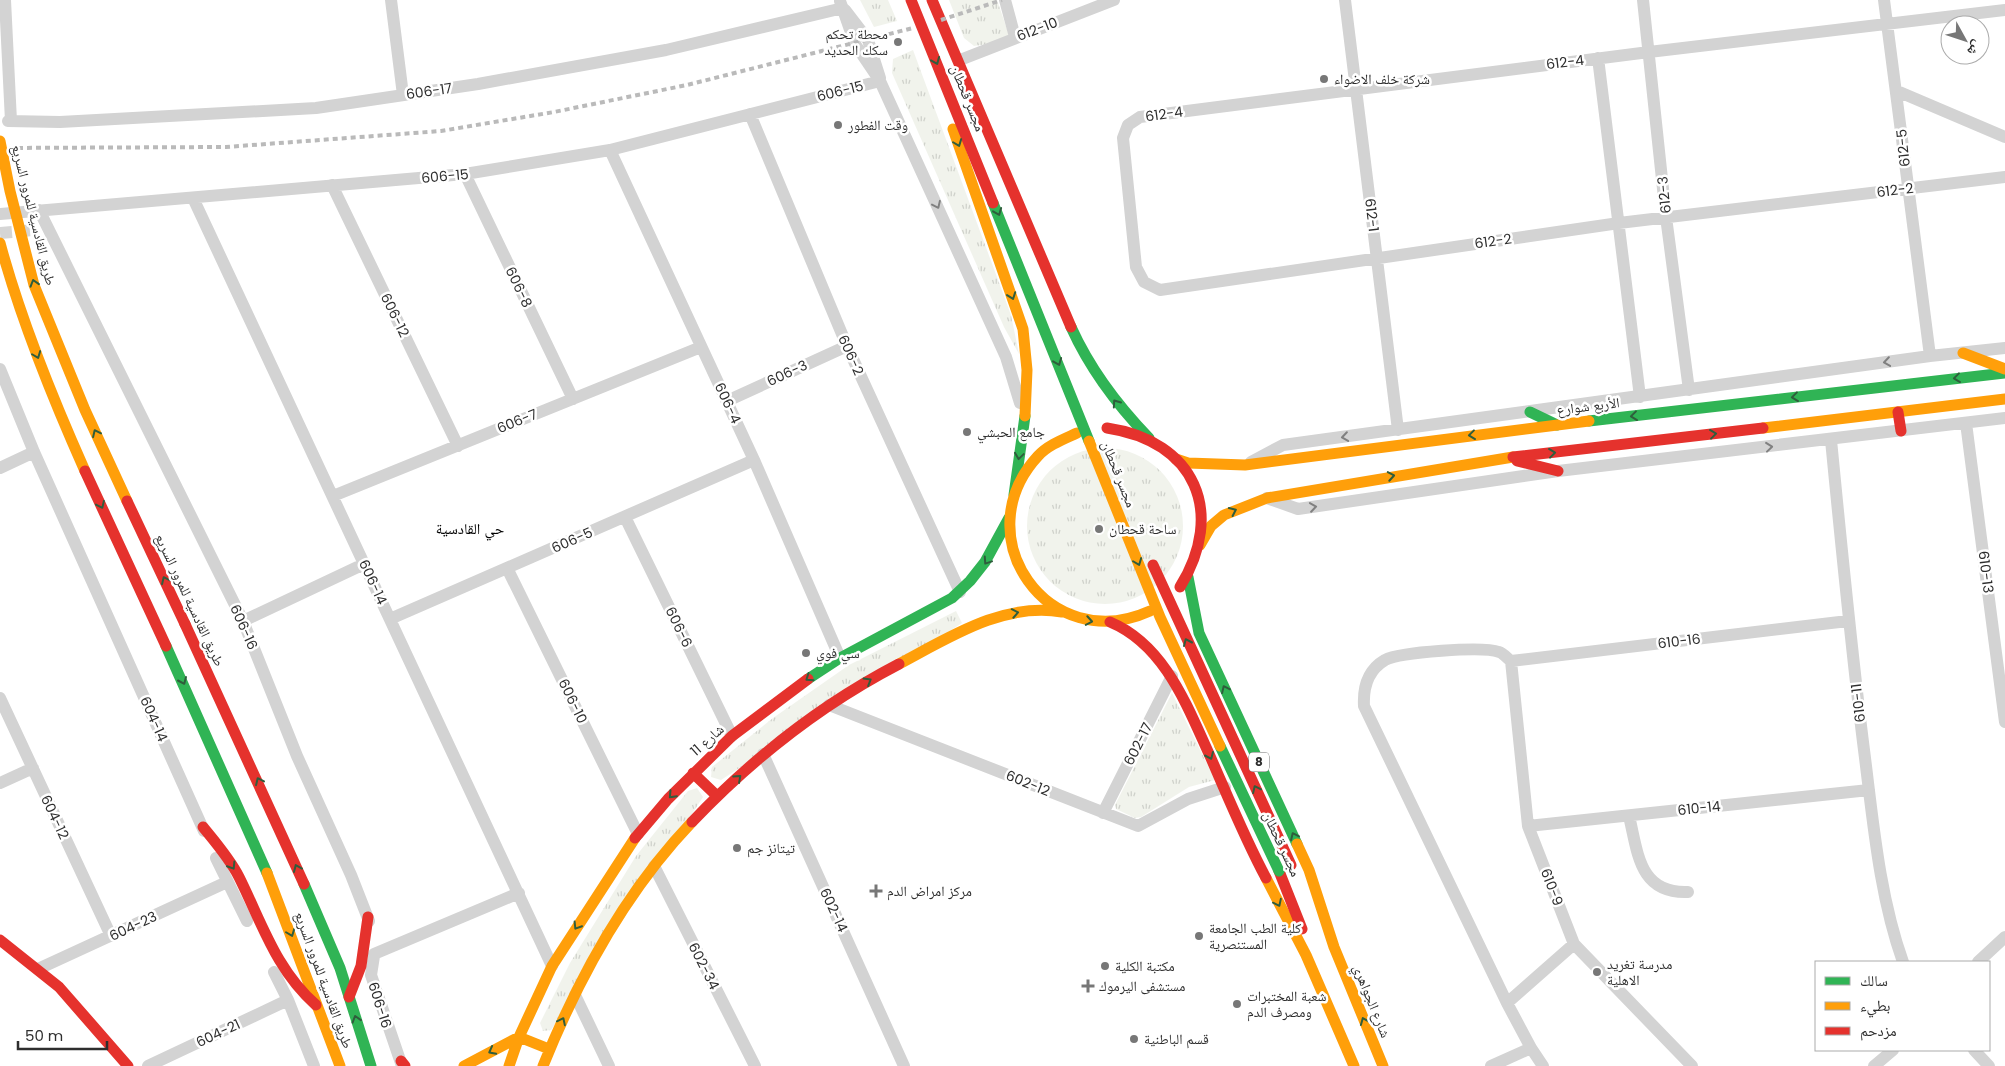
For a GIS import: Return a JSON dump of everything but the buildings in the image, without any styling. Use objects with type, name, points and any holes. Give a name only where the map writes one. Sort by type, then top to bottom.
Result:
[{"type":"main road","points":[[901,0],[960,147],[1023,329],[1028,355],[1028,377],[1014,495],[1009,518],[1011,546],[1021,573],[1038,596],[1062,612]]},
{"type":"main road","name":"مجسر قحطان","points":[[911,0],[1154,601],[1297,913],[1306,955]]},
{"type":"main road","name":"مجسر قحطان","points":[[922,0],[1059,328]]},
{"type":"main road","points":[[932,0],[960,60],[1061,308],[1093,371],[1122,412],[1148,438],[1176,459],[1188,474],[1196,490],[1202,518],[1200,545]]},
{"type":"main road","name":"طريق القادسية للمرور السريع","points":[[0,141],[34,284],[85,410],[279,826],[340,968],[371,1066]]},
{"type":"main road","name":"طريق القادسية للمرور السريع","points":[[0,243],[14,292],[62,422],[254,839],[320,1008],[340,1066]]},
{"type":"main road","points":[[1963,353],[2005,371]]},
{"type":"main road","name":"الأربع شوارع","points":[[1176,459],[1188,463],[1245,465],[1556,424],[2005,371]]},
{"type":"main road","points":[[1174,594],[1188,577],[1200,545],[1211,526],[1224,515],[1267,498],[1508,458],[2005,399]]},
{"type":"main road","points":[[1530,412],[1556,424]]},
{"type":"main road","points":[[1898,412],[1901,431]]},
{"type":"main road","points":[[1102,430],[1128,431],[1148,438]]},
{"type":"main road","points":[[1014,495],[1023,474],[1038,456],[1056,442],[1078,433]]},
{"type":"main road","points":[[1508,458],[1558,471]]},
{"type":"main road","name":"شارع 11","points":[[510,1066],[519,1037],[552,966],[638,834],[693,773],[732,736],[785,695],[840,658],[960,592],[982,569],[992,554],[1009,518]]},
{"type":"main road","name":"مجسر قحطان","points":[[1150,558],[1293,869]]},
{"type":"main road","name":"8","points":[[1188,577],[1199,633],[1309,870],[1334,947]]},
{"type":"main road","points":[[543,1066],[549,1049],[575,995],[613,928],[654,866],[717,796],[763,754],[829,705],[894,665],[991,619],[1016,612],[1039,610],[1062,612],[1085,620],[1110,622],[1131,619],[1150,611]]},
{"type":"main road","points":[[1110,622],[1122,627],[1141,641],[1172,676],[1225,787],[1261,869],[1306,955],[1354,1066]]},
{"type":"main road","points":[[693,773],[717,796]]},
{"type":"main road","points":[[203,828],[235,870],[283,970],[299,991],[320,1008]]},
{"type":"main road","name":"مجسر قحطان","points":[[1303,891],[1334,947]]},
{"type":"main road","points":[[349,996],[361,966],[368,917]]},
{"type":"main road","points":[[0,940],[59,987],[128,1066]]},
{"type":"main road","name":"شارع الجواهري","points":[[1334,947],[1383,1066]]},
{"type":"main road","points":[[464,1066],[519,1037],[549,1049]]},
{"type":"street","name":"606-17","points":[[5,0],[9,121],[60,122],[316,108],[478,84],[666,50],[841,4]]},
{"type":"street","points":[[391,0],[403,95]]},
{"type":"street","points":[[1005,0],[1015,37]]},
{"type":"street","name":"612-10","points":[[960,60],[1114,0]]},
{"type":"street","name":"612-1","points":[[1345,0],[1398,430]]},
{"type":"street","name":"612-3","points":[[1643,0],[1666,217],[1689,390]]},
{"type":"street","name":"612-5","points":[[1884,0],[1930,356]]},
{"type":"street","points":[[841,4],[868,40],[876,60],[880,80],[1012,370],[1020,399],[1023,428]]},
{"type":"street","name":"612-4","points":[[1128,125],[1140,117],[1598,58],[2005,10]]},
{"type":"street","points":[[1598,58],[1640,397]]},
{"type":"street","name":"606-15","points":[[0,214],[465,174],[610,150],[880,80]]},
{"type":"street","points":[[1897,91],[2005,137]]},
{"type":"street","name":"606-2","points":[[750,114],[847,346],[960,592]]},
{"type":"street","name":"612-2","points":[[1128,125],[1123,138],[1136,267],[1144,282],[1160,290],[1619,223],[2005,177]]},
{"type":"street","name":"606-4","points":[[610,150],[754,460],[840,658]]},
{"type":"street","name":"606-8","points":[[465,174],[573,399]]},
{"type":"street","name":"606-12","points":[[332,185],[458,446]]},
{"type":"street","name":"606-14","points":[[193,198],[552,966]]},
{"type":"street","points":[[39,227],[57,209]]},
{"type":"street","name":"606-16","points":[[39,210],[39,227],[243,621],[297,756],[351,874],[368,917],[374,954],[371,975],[403,1064]]},
{"type":"street","name":"606-3","points":[[727,401],[847,346]]},
{"type":"street","name":"606-7","points":[[333,496],[702,347]]},
{"type":"street","points":[[1245,465],[1283,445],[1930,356],[2005,348]]},
{"type":"street","name":"604-14","points":[[0,369],[34,452],[227,882],[288,1000],[314,1066]]},
{"type":"street","points":[[1267,498],[1298,509],[1558,471],[2005,418]]},
{"type":"street","name":"610-13","points":[[1966,423],[2005,722]]},
{"type":"street","name":"610-11","points":[[1831,440],[1848,620],[1869,790],[1886,897],[1895,939],[1903,961]]},
{"type":"street","points":[[0,468],[34,452]]},
{"type":"street","name":"606-5","points":[[390,619],[754,460]]},
{"type":"street","name":"606-6","points":[[625,517],[732,736]]},
{"type":"street","points":[[243,621],[364,564]]},
{"type":"street","name":"606-10","points":[[507,568],[638,834]]},
{"type":"street","name":"610-16","points":[[1511,661],[1848,620]]},
{"type":"street","points":[[1511,661],[1500,652],[1485,649],[1398,655],[1384,661],[1370,676],[1364,694],[1364,706],[1369,720],[1507,1004],[1543,1066]]},
{"type":"street","name":"610-9","points":[[1511,661],[1528,826],[1574,944],[1692,1066]]},
{"type":"street","name":"602-17","points":[[1103,813],[1172,676]]},
{"type":"street","name":"604-12","points":[[0,698],[112,936]]},
{"type":"street","name":"602-12","points":[[829,705],[1103,813],[1141,826],[1188,799],[1225,787]]},
{"type":"street","name":"602-14","points":[[763,754],[904,1066]]},
{"type":"street","points":[[0,783],[32,768]]},
{"type":"street","name":"610-14","points":[[1528,826],[1869,790]]},
{"type":"street","points":[[1629,816],[1641,867],[1659,887],[1671,893],[1688,892]]},
{"type":"street","name":"602-34","points":[[654,866],[754,1066]]},
{"type":"street","name":"604-23","points":[[38,969],[227,882]]},
{"type":"street","points":[[374,954],[519,893]]},
{"type":"street","points":[[1979,961],[2005,937]]},
{"type":"street","points":[[1507,1004],[1574,944]]},
{"type":"street","points":[[575,995],[609,1066]]},
{"type":"street","name":"604-21","points":[[148,1066],[288,1000]]},
{"type":"street","points":[[1491,1066],[1513,1062],[1531,1048]]},
{"type":"street","points":[[1874,1066],[1892,1051]]},
{"type":"street","points":[[1975,1051],[1989,1066]]},
{"type":"green space","points":[[860,0],[888,0],[897,21],[874,27]]},
{"type":"green space","points":[[949,0],[997,0],[1009,35],[988,44],[974,46],[964,38]]},
{"type":"green space","points":[[913,50],[1011,315],[1019,354],[1004,327],[892,73],[893,59]]},
{"type":"green space","points":[[1097,448],[1113,448],[1128,451],[1142,457],[1155,465],[1166,476],[1180,503],[1183,526],[1182,541],[1174,563],[1166,576],[1155,587],[1128,601],[1113,604],[1097,604],[1082,601],[1068,595],[1055,587],[1044,576],[1030,549],[1027,534],[1027,518],[1030,503],[1036,489],[1044,476],[1055,465],[1082,451]]},
{"type":"green space","points":[[956,611],[962,623],[721,780],[711,777],[712,767],[773,718],[849,665]]},
{"type":"green space","points":[[1172,693],[1215,780],[1189,787],[1141,817],[1135,818],[1116,809],[1115,805]]},
{"type":"green space","points":[[697,788],[703,797],[551,1030],[543,1031],[540,1023],[570,963],[636,856],[688,791]]},
{"type":"tunnel","points":[[0,233],[34,230]]},
{"type":"railway","points":[[941,20],[1002,0]]},
{"type":"railway","points":[[0,148],[226,147],[441,131],[554,112],[687,85],[913,28]]},
{"type":"traffic: fast","points":[[993,203],[1089,441]]},
{"type":"traffic: fast","points":[[1071,327],[1105,386],[1149,438]]},
{"type":"traffic: fast","points":[[1589,421],[2005,373]]},
{"type":"traffic: fast","points":[[1530,412],[1557,425]]},
{"type":"traffic: fast","points":[[1014,495],[1025,416]]},
{"type":"traffic: fast","points":[[808,679],[840,658],[952,598],[970,581],[985,562],[1009,518]]},
{"type":"traffic: fast","points":[[1188,577],[1199,633],[1297,844]]},
{"type":"traffic: fast","points":[[166,646],[267,873]]},
{"type":"traffic: fast","points":[[1220,746],[1279,871]]},
{"type":"traffic: fast","points":[[304,884],[340,968],[371,1066]]},
{"type":"traffic: slow","points":[[953,129],[1023,329],[1027,370],[1025,416]]},
{"type":"traffic: slow","points":[[0,141],[10,191],[34,285],[85,410],[127,501]]},
{"type":"traffic: slow","points":[[0,243],[8,272],[38,358],[85,471]]},
{"type":"traffic: slow","points":[[1963,353],[2005,369]]},
{"type":"traffic: slow","points":[[1763,428],[2005,399]]},
{"type":"traffic: slow","points":[[1176,459],[1188,463],[1245,465],[1589,421]]},
{"type":"traffic: slow","points":[[1077,433],[1042,452],[1017,488],[1010,520],[1014,552],[1028,581],[1050,603],[1079,617],[1113,621],[1150,611]]},
{"type":"traffic: slow","points":[[1089,441],[1160,617],[1220,746]]},
{"type":"traffic: slow","points":[[1200,545],[1211,526],[1224,515],[1267,498],[1513,457]]},
{"type":"traffic: slow","points":[[899,664],[957,633],[998,617],[1040,610],[1062,612]]},
{"type":"traffic: slow","points":[[543,1066],[588,968],[606,937],[646,877],[668,848],[692,822]]},
{"type":"traffic: slow","points":[[509,1066],[519,1037],[552,966],[635,838]]},
{"type":"traffic: slow","points":[[1297,844],[1309,870],[1334,947],[1383,1066]]},
{"type":"traffic: slow","points":[[267,873],[340,1066]]},
{"type":"traffic: slow","points":[[1266,878],[1306,955],[1354,1066]]},
{"type":"traffic: slow","points":[[464,1066],[519,1037],[549,1049]]},
{"type":"traffic: jam","points":[[911,0],[993,203]]},
{"type":"traffic: jam","points":[[932,0],[1071,327]]},
{"type":"traffic: jam","points":[[1898,412],[1901,431]]},
{"type":"traffic: jam","points":[[1107,428],[1137,435],[1162,448],[1181,464],[1194,484],[1200,507],[1200,532],[1194,559],[1180,587]]},
{"type":"traffic: jam","points":[[1513,457],[1763,428]]},
{"type":"traffic: jam","points":[[1517,461],[1558,471]]},
{"type":"traffic: jam","points":[[85,471],[166,646]]},
{"type":"traffic: jam","points":[[127,501],[185,624]]},
{"type":"traffic: jam","points":[[1153,565],[1291,865]]},
{"type":"traffic: jam","points":[[1110,622],[1129,632],[1146,646],[1160,661],[1172,679],[1192,717],[1266,878]]},
{"type":"traffic: jam","points":[[185,624],[304,884]]},
{"type":"traffic: jam","points":[[692,822],[739,776],[789,734],[843,697],[899,664]]},
{"type":"traffic: jam","points":[[635,838],[668,799],[732,736],[808,679]]},
{"type":"traffic: jam","points":[[693,773],[717,796]]},
{"type":"traffic: jam","points":[[203,827],[223,851],[235,870],[271,945],[290,977],[316,1005]]},
{"type":"traffic: jam","points":[[1279,871],[1302,929]]},
{"type":"traffic: jam","points":[[349,997],[361,966],[368,917]]},
{"type":"traffic: jam","points":[[0,940],[59,987],[128,1066]]},
{"type":"traffic: jam","points":[[401,1061],[405,1066]]},
{"type":"place","name":"محطة تحكم سكك الحديد","points":[[898,42]]},
{"type":"place","name":"شركة خلف الاضواء","points":[[1324,79]]},
{"type":"place","name":"وقت الفطور","points":[[838,125]]},
{"type":"place","name":"جامع الحبشي","points":[[967,432]]},
{"type":"place","name":"ساحة قحطان","points":[[1099,529]]},
{"type":"place","name":"سي فوي","points":[[806,653]]},
{"type":"place","name":"تيتانز جم","points":[[737,848]]},
{"type":"place","name":"مركز امراض الدم","points":[[876,891]]},
{"type":"place","name":"كلية الطب الجامعة المستنصرية","points":[[1199,936]]},
{"type":"place","name":"مكتبة الكلية","points":[[1105,966]]},
{"type":"place","name":"مدرسة تغريد الاهلية","points":[[1597,972]]},
{"type":"place","name":"مستشفى اليرموك","points":[[1088,986]]},
{"type":"place","name":"شعبة المختبرات ومصرف الدم","points":[[1237,1004]]},
{"type":"place","name":"قسم الباطنية","points":[[1134,1039]]},
{"type":"district","name":"حي القادسية","points":[[470,529]]}]
